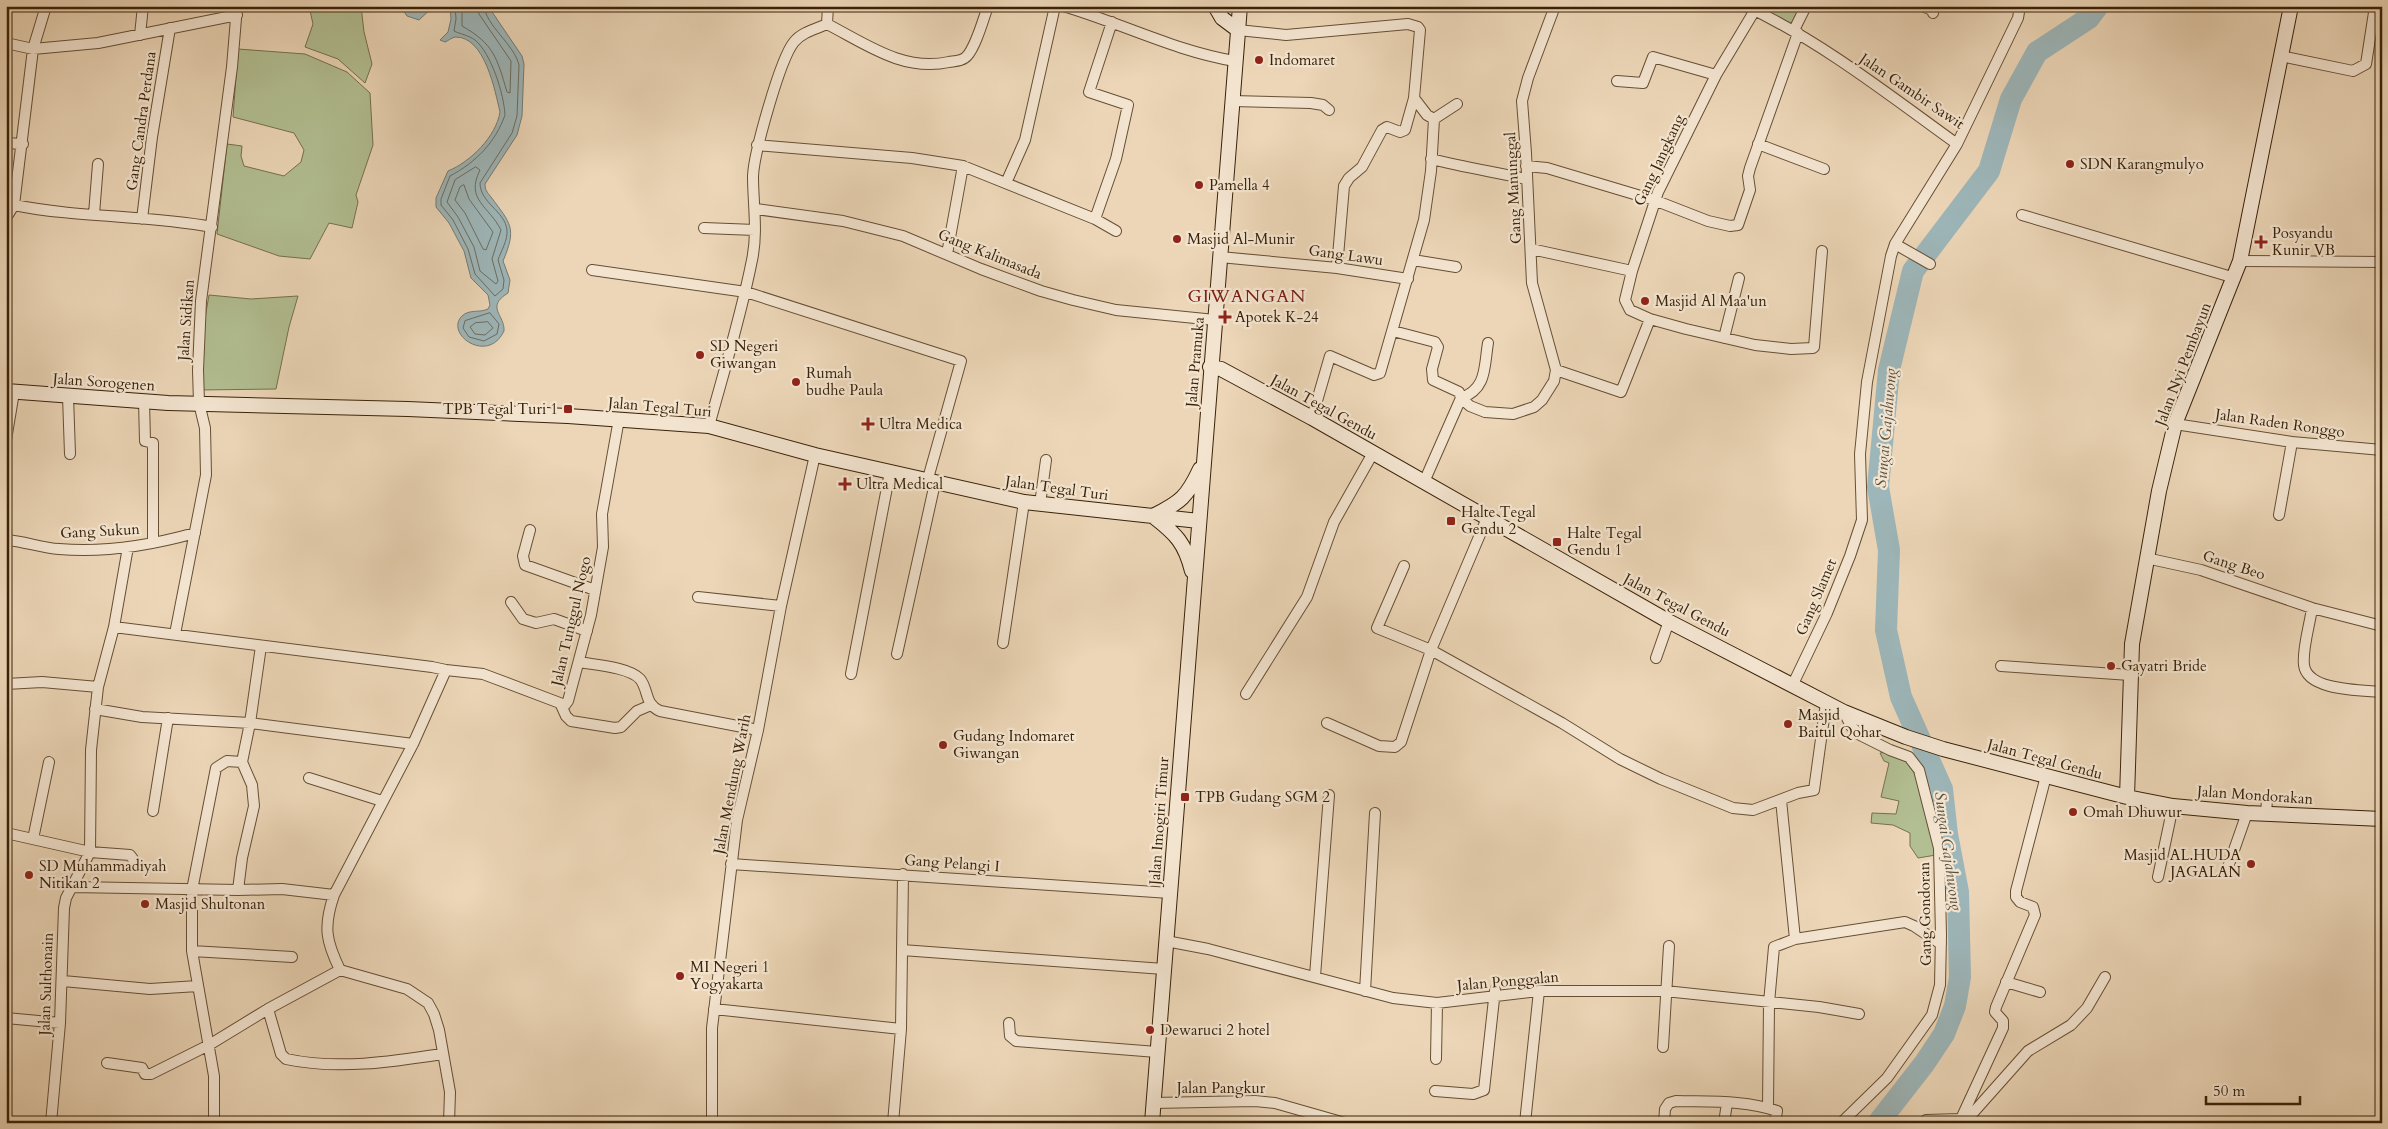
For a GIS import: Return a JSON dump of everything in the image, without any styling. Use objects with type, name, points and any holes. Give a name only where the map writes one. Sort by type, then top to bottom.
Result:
[{"type":"main road","points":[[1215,6],[1222,18],[1238,30]]},
{"type":"main road","name":"Jalan Pramuka","points":[[1199,521],[1240,6]]},
{"type":"main road","name":"Jalan Nyi Pembayun","points":[[2127,797],[2132,644],[2146,558],[2175,424],[2235,278],[2240,261],[2291,6]]},
{"type":"main road","name":"Jalan Tegal Gendu","points":[[1210,367],[1221,369],[1312,418],[1669,621],[1844,712],[1906,737],[2045,781],[2127,797]]},
{"type":"main road","name":"Jalan Sorogenen","points":[[10,392],[199,403]]},
{"type":"main road","name":"Jalan Tegal Turi","points":[[199,403],[408,409],[619,419],[709,426],[815,455],[1024,502],[1199,521]]},
{"type":"main road","points":[[1194,581],[1187,553],[1175,533],[1154,516],[1173,506],[1188,493],[1203,462]]},
{"type":"main road","name":"Jalan Imogiri Timur","points":[[1152,1123],[1199,521]]},
{"type":"main road","name":"Jalan Mondorakan","points":[[2127,797],[2173,806],[2247,813],[2382,819]]},
{"type":"street","points":[[6,218],[14,205],[34,49],[46,6]]},
{"type":"street","points":[[140,34],[143,6]]},
{"type":"street","points":[[827,24],[828,6]]},
{"type":"street","points":[[827,24],[892,58],[912,64],[940,64],[966,58],[988,6]]},
{"type":"street","points":[[1006,183],[1025,140],[1055,6]]},
{"type":"street","points":[[1062,6],[1112,22],[1144,36],[1236,61]]},
{"type":"street","name":"Gang Manunggal","points":[[1555,6],[1528,78],[1522,101],[1532,249],[1532,283],[1556,370]]},
{"type":"street","points":[[1526,166],[1547,168],[1654,200],[1708,221],[1733,227],[1740,222],[1750,190],[1748,176],[1806,6]]},
{"type":"street","points":[[1922,6],[1932,10],[1934,13]]},
{"type":"street","name":"Jalan Gambir Sawit","points":[[1750,8],[1796,32],[1847,65],[1957,144],[2018,18],[2020,6]]},
{"type":"street","points":[[2281,56],[2353,71],[2362,68],[2366,64],[2375,6]]},
{"type":"street","name":"Gang Jangkang","points":[[1650,319],[1630,310],[1626,306],[1625,296],[1654,200],[1750,8]]},
{"type":"street","points":[[6,43],[34,49],[98,43],[170,28],[237,10]]},
{"type":"street","name":"Jalan Sidikan","points":[[175,634],[206,475],[205,428],[199,403],[198,370],[202,301],[235,48],[237,10]]},
{"type":"street","points":[[1095,219],[1116,159],[1128,105],[1089,92],[1112,22]]},
{"type":"street","points":[[709,426],[746,292],[753,257],[756,209],[753,175],[757,146],[790,47],[803,34],[827,24]]},
{"type":"street","points":[[1238,30],[1286,35],[1413,25],[1420,30],[1414,98],[1405,130],[1400,132],[1387,127],[1382,130],[1362,168],[1344,186],[1336,268]]},
{"type":"street","name":"Gang Candra Perdana","points":[[142,219],[159,87],[170,28]]},
{"type":"street","points":[[1617,81],[1643,83],[1654,56],[1716,75]]},
{"type":"street","points":[[1414,98],[1427,115],[1434,120]]},
{"type":"street","points":[[1232,101],[1311,103],[1323,105],[1329,110]]},
{"type":"street","points":[[1434,120],[1457,104]]},
{"type":"street","points":[[1312,418],[1330,356],[1377,375],[1408,279],[1428,194],[1434,120]]},
{"type":"street","points":[[6,143],[22,144]]},
{"type":"street","points":[[1758,144],[1824,169]]},
{"type":"street","points":[[1928,263],[1897,245],[1957,144]]},
{"type":"street","points":[[757,146],[912,158],[963,166],[1095,219],[1116,231]]},
{"type":"street","points":[[1431,159],[1470,169],[1482,169],[1526,179]]},
{"type":"street","points":[[94,214],[98,164]]},
{"type":"street","points":[[947,254],[963,166]]},
{"type":"street","points":[[14,205],[50,212],[94,214],[212,228]]},
{"type":"street","name":"Gang Kalimasada","points":[[756,209],[842,221],[903,236],[1041,291],[1073,300],[1116,310],[1215,320]]},
{"type":"street","points":[[2022,215],[2235,278]]},
{"type":"street","points":[[704,228],[755,230]]},
{"type":"street","name":"Gang Slamet","points":[[1793,684],[1827,613],[1862,520],[1860,454],[1867,382],[1879,309],[1897,245]]},
{"type":"street","points":[[1532,249],[1632,271]]},
{"type":"street","points":[[1393,330],[1438,344],[1432,369],[1434,380],[1458,392],[1461,398],[1470,406],[1485,412],[1513,414],[1524,412],[1534,407],[1546,395],[1554,381],[1556,370],[1621,392],[1650,319],[1724,338],[1773,347],[1814,347],[1822,251]]},
{"type":"street","name":"Gang Lawu","points":[[1220,257],[1336,268],[1408,279]]},
{"type":"street","points":[[1413,260],[1456,267]]},
{"type":"street","points":[[2240,261],[2382,262]]},
{"type":"street","points":[[592,270],[746,292],[961,362],[931,482],[897,654]]},
{"type":"street","points":[[1724,338],[1739,278]]},
{"type":"street","points":[[1424,482],[1461,398],[1472,394],[1479,388],[1488,343]]},
{"type":"street","points":[[6,440],[10,392]]},
{"type":"street","points":[[68,396],[70,454]]},
{"type":"street","points":[[144,401],[144,441],[153,443],[153,543]]},
{"type":"street","name":"Jalan Tunggul Nogo","points":[[114,627],[478,673],[561,705],[568,702],[587,631],[603,547],[602,514],[619,419]]},
{"type":"street","name":"Jalan Raden Ronggo","points":[[2175,424],[2292,442],[2382,450]]},
{"type":"street","points":[[2278,515],[2292,442]]},
{"type":"street","points":[[1246,694],[1307,597],[1334,522],[1373,453]]},
{"type":"street","name":"Jalan Mendung Warih","points":[[712,1123],[714,1009],[737,820],[758,730],[781,606],[815,455]]},
{"type":"street","points":[[1040,504],[1046,460]]},
{"type":"street","points":[[851,674],[890,472]]},
{"type":"street","points":[[1004,643],[1024,502]]},
{"type":"street","points":[[1327,723],[1379,746],[1390,748],[1398,746],[1403,739],[1431,650],[1487,518]]},
{"type":"street","points":[[530,530],[523,556],[525,565],[595,590]]},
{"type":"street","name":"Gang Sukun","points":[[6,540],[60,550],[128,547],[195,534]]},
{"type":"street","points":[[90,852],[92,750],[95,709],[98,686],[114,627],[128,547]]},
{"type":"street","name":"Gang Beo","points":[[2146,558],[2201,570],[2312,608],[2382,626]]},
{"type":"street","points":[[1404,566],[1377,628],[1431,650],[1562,723],[1620,759],[1661,779],[1733,808],[1753,810],[1814,790],[1826,703]]},
{"type":"street","points":[[698,597],[781,606]]},
{"type":"street","points":[[511,602],[522,619],[536,622],[554,619],[587,631]]},
{"type":"street","points":[[2312,608],[2304,664],[2306,674],[2313,681],[2324,685],[2382,692]]},
{"type":"street","points":[[1656,658],[1669,621]]},
{"type":"street","points":[[238,890],[242,858],[254,806],[252,785],[242,762],[250,723],[261,646]]},
{"type":"street","points":[[579,662],[633,673],[642,683],[651,705],[660,711],[758,730]]},
{"type":"street","points":[[2001,666],[2130,675]]},
{"type":"street","points":[[340,970],[332,952],[327,933],[329,910],[334,896],[382,801],[413,744],[446,670]]},
{"type":"street","points":[[6,684],[42,682],[98,686]]},
{"type":"street","points":[[561,705],[566,716],[571,721],[615,728],[625,725],[634,714],[651,705]]},
{"type":"street","points":[[95,709],[142,717],[250,723],[413,744]]},
{"type":"street","name":"Gang Gondoran","points":[[1841,1123],[1887,1078],[1932,1015],[1940,985],[1941,944],[1939,848],[1919,770],[1909,756],[1890,750],[1860,735],[1851,726],[1844,712]]},
{"type":"street","points":[[153,811],[168,718]]},
{"type":"street","points":[[33,839],[49,762]]},
{"type":"street","points":[[214,1123],[214,1076],[192,951],[192,890],[216,768],[222,762],[242,762]]},
{"type":"street","points":[[309,778],[382,801]]},
{"type":"street","points":[[1961,1121],[2003,1028],[2003,1021],[1995,1012],[2006,982],[2028,934],[2035,911],[2033,907],[2020,902],[2016,897],[2016,891],[2045,781]]},
{"type":"street","points":[[1315,976],[1329,795]]},
{"type":"street","points":[[2266,814],[2267,799]]},
{"type":"street","points":[[1781,800],[1795,939]]},
{"type":"street","points":[[2158,876],[2173,806]]},
{"type":"street","points":[[1364,991],[1375,813]]},
{"type":"street","points":[[2227,870],[2247,813]]},
{"type":"street","points":[[6,833],[90,852],[130,855],[133,859]]},
{"type":"street","name":"Jalan Sulthonain","points":[[51,1123],[63,981],[64,908],[90,852]]},
{"type":"street","name":"Gang Pelangi I","points":[[731,864],[1170,893]]},
{"type":"street","points":[[893,1123],[901,1029],[903,874]]},
{"type":"street","points":[[73,887],[192,890],[282,889],[334,896]]},
{"type":"street","points":[[1768,1108],[1769,1003],[1774,947],[1795,939],[1905,922],[1941,944]]},
{"type":"street","name":"Jalan Ponggalan","points":[[1166,940],[1315,976],[1393,998],[1437,1003],[1495,993],[1665,991],[1819,1007],[1859,1014]]},
{"type":"street","points":[[1663,1047],[1669,946]]},
{"type":"street","points":[[902,950],[1164,969]]},
{"type":"street","points":[[192,951],[292,956]]},
{"type":"street","points":[[107,1063],[137,1066],[142,1068],[147,1074],[209,1045],[268,1009],[340,970],[406,989],[428,1003],[439,1030],[450,1092],[449,1123]]},
{"type":"street","points":[[1926,1120],[1961,1121],[2028,1052],[2071,1025],[2087,1008],[2105,977]]},
{"type":"street","points":[[63,981],[150,989],[198,986]]},
{"type":"street","points":[[2006,982],[2040,992]]},
{"type":"street","points":[[1525,1123],[1539,991]]},
{"type":"street","points":[[1435,1091],[1474,1094],[1484,1090],[1495,993]]},
{"type":"street","points":[[1436,1059],[1437,1003]]},
{"type":"street","points":[[268,1009],[281,1054],[286,1059],[345,1064],[401,1060],[442,1054]]},
{"type":"street","points":[[714,1009],[901,1029]]},
{"type":"street","points":[[6,1018],[60,1023]]},
{"type":"street","points":[[1009,1023],[1010,1036],[1016,1041],[1157,1052]]},
{"type":"street","name":"Jalan Pangkur","points":[[1153,1103],[1255,1101],[1275,1103],[1345,1123]]},
{"type":"street","points":[[1664,1123],[1669,1103],[1676,1101],[1727,1103],[1768,1108],[1777,1111],[1775,1123]]},
{"type":"street","points":[[1724,1123],[1727,1103]]},
{"type":"green space","points":[[309,6],[361,6],[364,32],[372,64],[365,83],[338,59],[305,47],[313,24]]},
{"type":"green space","points":[[1752,6],[1802,6],[1792,24]]},
{"type":"green space","points":[[238,49],[305,54],[347,72],[370,93],[373,145],[356,195],[358,202],[352,228],[329,223],[310,259],[279,256],[217,234],[227,144],[242,146],[241,156],[244,166],[284,176],[301,162],[304,150],[294,133],[233,117]]},
{"type":"green space","points":[[209,295],[251,299],[298,296],[289,327],[276,389],[200,390],[200,347]]},
{"type":"green space","points":[[1900,750],[1920,775],[1936,855],[1918,858],[1910,846],[1910,833],[1893,825],[1871,823],[1872,813],[1896,814],[1899,801],[1881,797],[1889,763],[1884,761],[1880,753]]},
{"type":"water","points":[[400,6],[434,6],[419,20],[407,16]]},
{"type":"water","points":[[450,6],[488,6],[522,56],[524,64],[522,116],[517,135],[485,184],[487,192],[507,220],[511,233],[503,261],[510,280],[508,293],[501,298],[497,307],[504,325],[504,331],[497,341],[488,346],[470,343],[463,338],[459,331],[458,323],[462,316],[488,309],[490,305],[488,295],[471,278],[464,251],[449,223],[436,207],[436,198],[448,171],[465,162],[488,139],[498,121],[500,112],[487,66],[474,45],[465,39],[455,37],[445,42],[440,40],[448,32],[451,19]]},
{"type":"waterway","name":"Sungai Gajahwong","points":[[1878,1123],[1924,1064],[1944,1034],[1955,1006],[1960,977],[1958,892],[1947,834],[1942,789],[1901,697],[1886,630],[1889,550],[1878,487],[1889,370],[1913,271],[1989,171],[2011,99],[2037,52],[2089,18],[2098,6]]},
{"type":"place","name":"Indomaret","points":[[1259,60]]},
{"type":"place","name":"SDN Karangmulyo","points":[[2070,164]]},
{"type":"place","name":"Pamella 4","points":[[1199,185]]},
{"type":"place","name":"Masjid Al-Munir","points":[[1177,239]]},
{"type":"place","name":"Posyandu Kunir VB","points":[[2261,242]]},
{"type":"place","name":"Masjid Al Maa'un","points":[[1645,301]]},
{"type":"place","name":"Apotek K-24","points":[[1225,317]]},
{"type":"place","name":"SD Negeri Giwangan","points":[[700,355]]},
{"type":"place","name":"Rumah budhe Paula","points":[[796,382]]},
{"type":"place","name":"TPB Tegal Turi 1","points":[[568,409]]},
{"type":"place","name":"Ultra Medica","points":[[868,424]]},
{"type":"place","name":"Ultra Medical","points":[[845,484]]},
{"type":"place","name":"Halte Tegal Gendu 2","points":[[1451,521]]},
{"type":"place","name":"Halte Tegal Gendu 1","points":[[1557,542]]},
{"type":"place","name":"Gayatri Bride","points":[[2111,666]]},
{"type":"place","name":"Masjid Baitul Qohar","points":[[1788,724]]},
{"type":"place","name":"Gudang Indomaret Giwangan","points":[[943,745]]},
{"type":"place","name":"TPB Gudang SGM 2","points":[[1185,797]]},
{"type":"place","name":"Omah Dhuwur","points":[[2073,812]]},
{"type":"place","name":"Masjid AL.HUDA JAGALAN","points":[[2251,864]]},
{"type":"place","name":"SD Muhammadiyah Nitikan 2","points":[[29,875]]},
{"type":"place","name":"Masjid Shultonan","points":[[145,904]]},
{"type":"place","name":"MI Negeri 1 Yogyakarta","points":[[680,976]]},
{"type":"place","name":"Dewaruci 2 hotel","points":[[1150,1030]]},
{"type":"district","name":"GIWANGAN","points":[[1247,296]]}]
